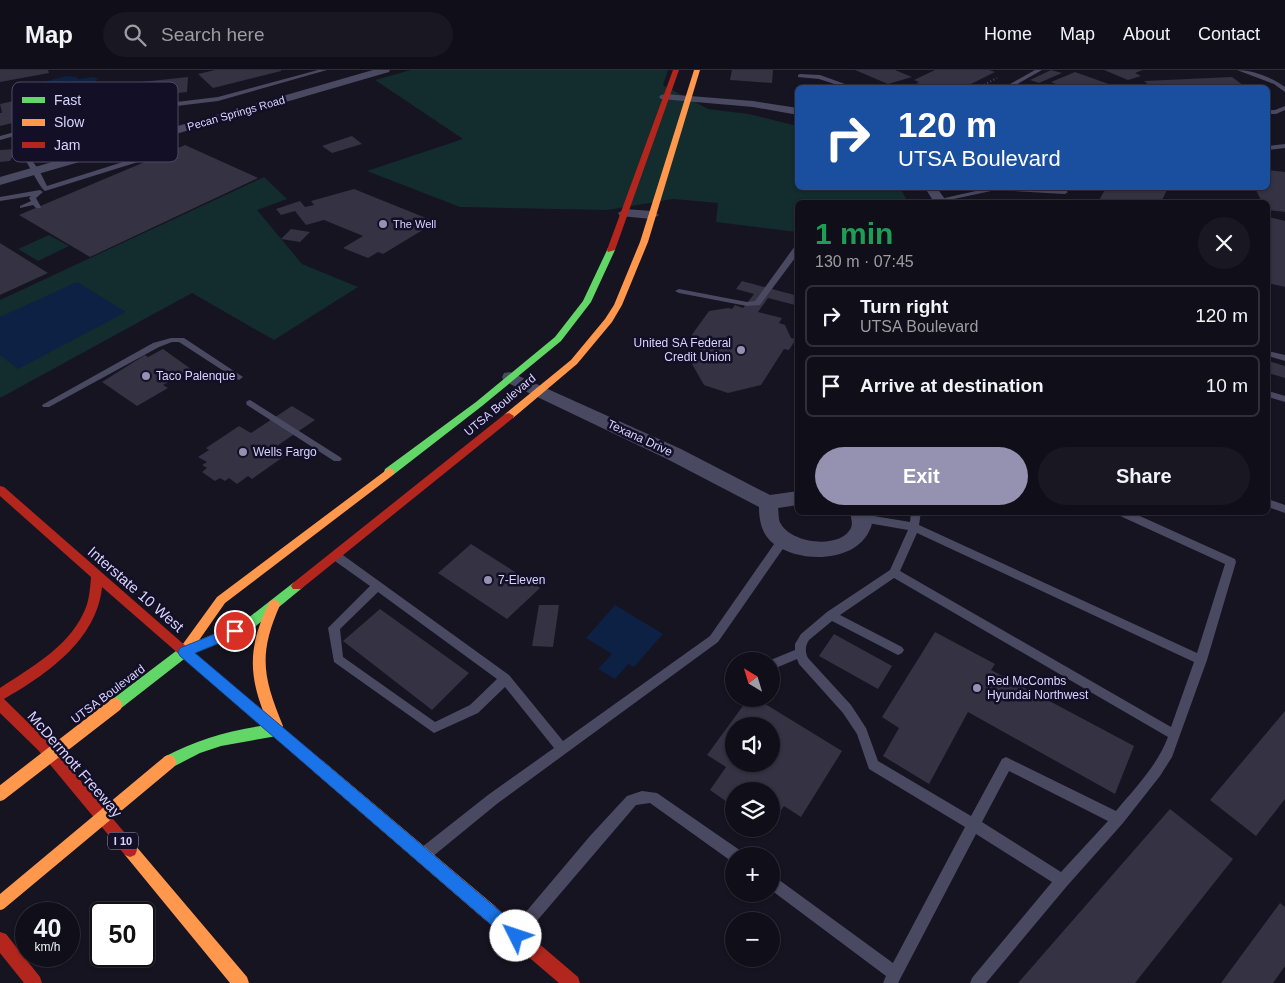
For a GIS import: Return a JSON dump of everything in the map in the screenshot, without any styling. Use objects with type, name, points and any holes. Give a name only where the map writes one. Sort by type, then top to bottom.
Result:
[{"type":"main road","name":"UTSA Boulevard","points":[[184,652],[221,600],[478,404],[510,377],[547,351],[581,313],[616,239],[676,70]]},
{"type":"main road","name":"UTSA Boulevard","points":[[0,794],[184,652],[247,626],[574,362],[609,320],[618,305],[644,242],[674,137],[689,98],[697,70]]},
{"type":"main road","name":"Interstate 10 West","points":[[0,490],[184,652],[572,983]]},
{"type":"main road","points":[[0,695],[59,653],[76,637],[88,617],[96,598],[97,575]]},
{"type":"main road","points":[[0,903],[169,762],[195,746],[214,739],[235,733],[277,730],[260,686],[258,656],[261,634],[275,604]]},
{"type":"main road","name":"McDermott Freeway","points":[[0,704],[43,746],[241,983]]},
{"type":"main road","points":[[0,940],[34,983]]},
{"type":"street","name":"Pecan Springs Road","points":[[178,129],[385,70]]},
{"type":"street","points":[[665,97],[753,104],[795,111]]},
{"type":"street","name":"Pecan Springs Road","points":[[0,181],[64,162]]},
{"type":"street","points":[[626,213],[652,215]]},
{"type":"street","name":"Texana Drive","points":[[510,377],[674,454],[768,503]]},
{"type":"street","points":[[795,498],[768,503],[771,526],[783,540],[801,550],[830,549],[848,544],[860,531],[861,515]]},
{"type":"lane","points":[[178,104],[218,99],[324,70]]},
{"type":"lane","points":[[1012,85],[1039,70]]},
{"type":"lane","points":[[1240,70],[1276,83],[1285,90]]},
{"type":"lane","points":[[800,76],[820,78],[841,85]]},
{"type":"lane","points":[[1270,112],[1276,112],[1285,108]]},
{"type":"lane","points":[[1270,148],[1285,146]]},
{"type":"lane","points":[[1270,148],[1285,153]]},
{"type":"lane","points":[[30,162],[36,170],[45,190]]},
{"type":"lane","points":[[0,199],[36,193],[129,162]]},
{"type":"lane","points":[[944,200],[987,190]]},
{"type":"lane","points":[[22,207],[36,205],[32,198],[36,193]]},
{"type":"lane","points":[[678,291],[747,304],[757,303],[763,298],[795,252]]},
{"type":"lane","points":[[46,405],[156,345],[171,340],[181,340],[239,377]]},
{"type":"lane","points":[[1270,354],[1285,358]]},
{"type":"lane","points":[[1270,394],[1285,398]]},
{"type":"lane","points":[[250,402],[336,459]]},
{"type":"lane","points":[[1270,504],[1285,508]]},
{"type":"lane","points":[[861,515],[914,527],[1202,660]]},
{"type":"lane","points":[[916,515],[914,527],[894,572],[832,615],[805,637],[800,644],[800,653],[804,661],[847,709],[862,732],[873,765],[974,825],[1062,881]]},
{"type":"lane","points":[[977,983],[1156,772],[1168,753],[1173,734],[1202,660],[1232,562],[1128,515]]},
{"type":"lane","points":[[423,856],[493,798],[714,639],[783,540]]},
{"type":"lane","points":[[336,556],[505,679],[562,749]]},
{"type":"lane","points":[[894,572],[1173,734]]},
{"type":"lane","points":[[377,586],[334,628],[338,659],[434,728],[474,709],[505,679]]},
{"type":"lane","points":[[832,615],[898,650]]},
{"type":"lane","points":[[780,661],[800,653]]},
{"type":"lane","points":[[780,888],[893,979],[1006,763],[1118,819]]},
{"type":"lane","points":[[516,936],[595,841],[632,800],[652,797],[725,848]]},
{"type":"green space","points":[[411,70],[668,70],[663,85],[708,109],[749,114],[795,126],[795,190],[901,190],[907,200],[795,200],[795,232],[716,222],[718,203],[673,199],[607,210],[460,207],[367,171],[463,139],[375,80]]},
{"type":"green space","points":[[264,177],[287,199],[257,210],[302,264],[358,287],[274,340],[192,293],[0,398],[0,300]]},
{"type":"green space","points":[[49,235],[69,246],[38,261],[18,249]]},
{"type":"water","points":[[66,76],[78,79],[93,77],[98,79],[95,82],[44,82]]},
{"type":"water","points":[[77,282],[126,312],[18,369],[0,355],[0,317]]},
{"type":"water","points":[[615,605],[663,634],[634,667],[628,664],[615,679],[598,669],[612,654],[586,638]]},
{"type":"building","points":[[0,70],[48,70],[49,73],[0,82]]},
{"type":"building","points":[[215,70],[281,71],[213,88],[198,74]]},
{"type":"building","points":[[732,70],[773,70],[772,83],[730,80]]},
{"type":"building","points":[[855,70],[895,70],[912,77],[888,84]]},
{"type":"building","points":[[935,70],[989,70],[995,72],[969,85],[921,85],[914,80]]},
{"type":"building","points":[[1051,70],[1062,73],[1039,83],[1030,80]]},
{"type":"building","points":[[1104,70],[1143,70],[1135,73],[1141,76],[1128,80]]},
{"type":"building","points":[[1075,72],[1111,85],[1058,85],[1051,82]]},
{"type":"building","points":[[188,77],[187,92],[178,93],[178,82],[141,82]]},
{"type":"building","points":[[1232,77],[1243,85],[1149,85],[1144,81]]},
{"type":"building","points":[[12,101],[12,123],[0,126],[0,113],[2,113],[0,104]]},
{"type":"building","points":[[352,136],[362,144],[332,153],[322,146]]},
{"type":"building","points":[[185,145],[258,178],[90,257],[19,215],[145,162],[178,162],[178,148]]},
{"type":"building","points":[[12,149],[10,161],[0,162],[0,150]]},
{"type":"building","points":[[1270,170],[1285,172],[1285,212],[1270,210],[1270,200],[1261,200],[1256,190],[1270,190]]},
{"type":"building","name":"The Well","points":[[354,189],[436,222],[383,254],[378,252],[368,258],[343,248],[363,236],[324,220],[306,225],[295,211],[281,215],[276,209],[300,201],[305,207],[314,205],[311,201]]},
{"type":"building","points":[[1105,190],[1167,190],[1162,200],[1099,200]]},
{"type":"building","points":[[1270,217],[1285,221],[1285,287],[1270,283]]},
{"type":"building","points":[[291,229],[310,232],[300,242],[281,239]]},
{"type":"building","points":[[0,243],[48,273],[0,295]]},
{"type":"building","name":"United SA Federal Credit Union","points":[[742,281],[795,295],[795,305],[768,298],[758,312],[782,318],[779,323],[785,325],[791,338],[795,341],[789,350],[784,349],[761,385],[728,393],[704,385],[692,364],[701,352],[691,336],[709,311],[732,309],[735,305],[743,308],[754,294],[736,289]]},
{"type":"building","name":"Taco Palenque","points":[[163,349],[191,369],[163,385],[168,388],[137,406],[102,382],[145,355],[148,357]]},
{"type":"building","points":[[1270,362],[1285,366],[1285,378],[1270,374]]},
{"type":"building","name":"Wells Fargo","points":[[292,406],[315,420],[274,448],[286,455],[252,479],[248,476],[237,484],[229,478],[225,481],[220,478],[215,481],[202,472],[207,468],[202,465],[207,462],[198,457],[209,450],[206,448],[239,426],[251,433]]},
{"type":"building","name":"7-Eleven","points":[[471,544],[540,588],[507,619],[438,573]]},
{"type":"building","points":[[539,605],[559,605],[553,647],[532,646]]},
{"type":"building","points":[[380,609],[469,673],[432,710],[343,641]]},
{"type":"building","points":[[935,632],[995,664],[991,670],[1134,746],[1115,794],[968,712],[929,784],[883,756],[899,728],[882,717]]},
{"type":"building","points":[[834,634],[892,666],[878,689],[819,656]]},
{"type":"building","points":[[741,708],[772,708],[842,751],[801,817],[784,806],[780,812],[780,782],[725,782],[725,801],[710,790],[725,768],[725,772],[780,772],[780,717],[735,717]]},
{"type":"building","points":[[1285,711],[1285,799],[1256,836],[1210,800]]},
{"type":"building","points":[[725,730],[725,766],[707,755]]},
{"type":"building","points":[[1170,809],[1233,859],[1135,983],[1018,983]]},
{"type":"building","points":[[1280,903],[1285,907],[1285,966],[1273,983],[1221,983]]},
{"type":"traffic: fast","points":[[389,472],[479,404],[558,339],[587,302],[611,250]]},
{"type":"traffic: fast","points":[[115,705],[184,652],[247,626],[297,586]]},
{"type":"traffic: fast","points":[[169,762],[208,744],[234,736],[277,730]]},
{"type":"traffic: slow","points":[[509,416],[574,362],[609,320],[618,305],[644,242],[697,70]]},
{"type":"traffic: slow","points":[[184,652],[221,600],[389,472]]},
{"type":"traffic: slow","points":[[274,605],[261,638],[258,666],[264,693],[276,726]]},
{"type":"traffic: slow","points":[[0,794],[115,705]]},
{"type":"traffic: slow","points":[[0,903],[169,762]]},
{"type":"traffic: slow","points":[[318,766],[490,913]]},
{"type":"traffic: slow","points":[[130,850],[241,983]]},
{"type":"traffic: jam","points":[[611,250],[676,70]]},
{"type":"traffic: jam","points":[[297,586],[509,416]]},
{"type":"traffic: jam","points":[[0,490],[184,652],[318,766]]},
{"type":"traffic: jam","points":[[0,695],[51,660],[79,632],[89,616],[95,597],[97,575]]},
{"type":"traffic: jam","points":[[0,704],[43,746],[130,850]]},
{"type":"traffic: jam","points":[[490,913],[572,983]]},
{"type":"traffic: jam","points":[[0,940],[34,983]]},
{"type":"place","name":"The Well","points":[[383,224]]},
{"type":"place","name":"United SA Federal Credit Union","points":[[741,350]]},
{"type":"place","name":"Taco Palenque","points":[[146,376]]},
{"type":"place","name":"Wells Fargo","points":[[243,452]]},
{"type":"place","name":"7-Eleven","points":[[488,580]]},
{"type":"place","name":"Red McCombs Hyundai Northwest","points":[[977,688]]},
{"type":"route","points":[[235,631],[184,652],[516,936]]}]
